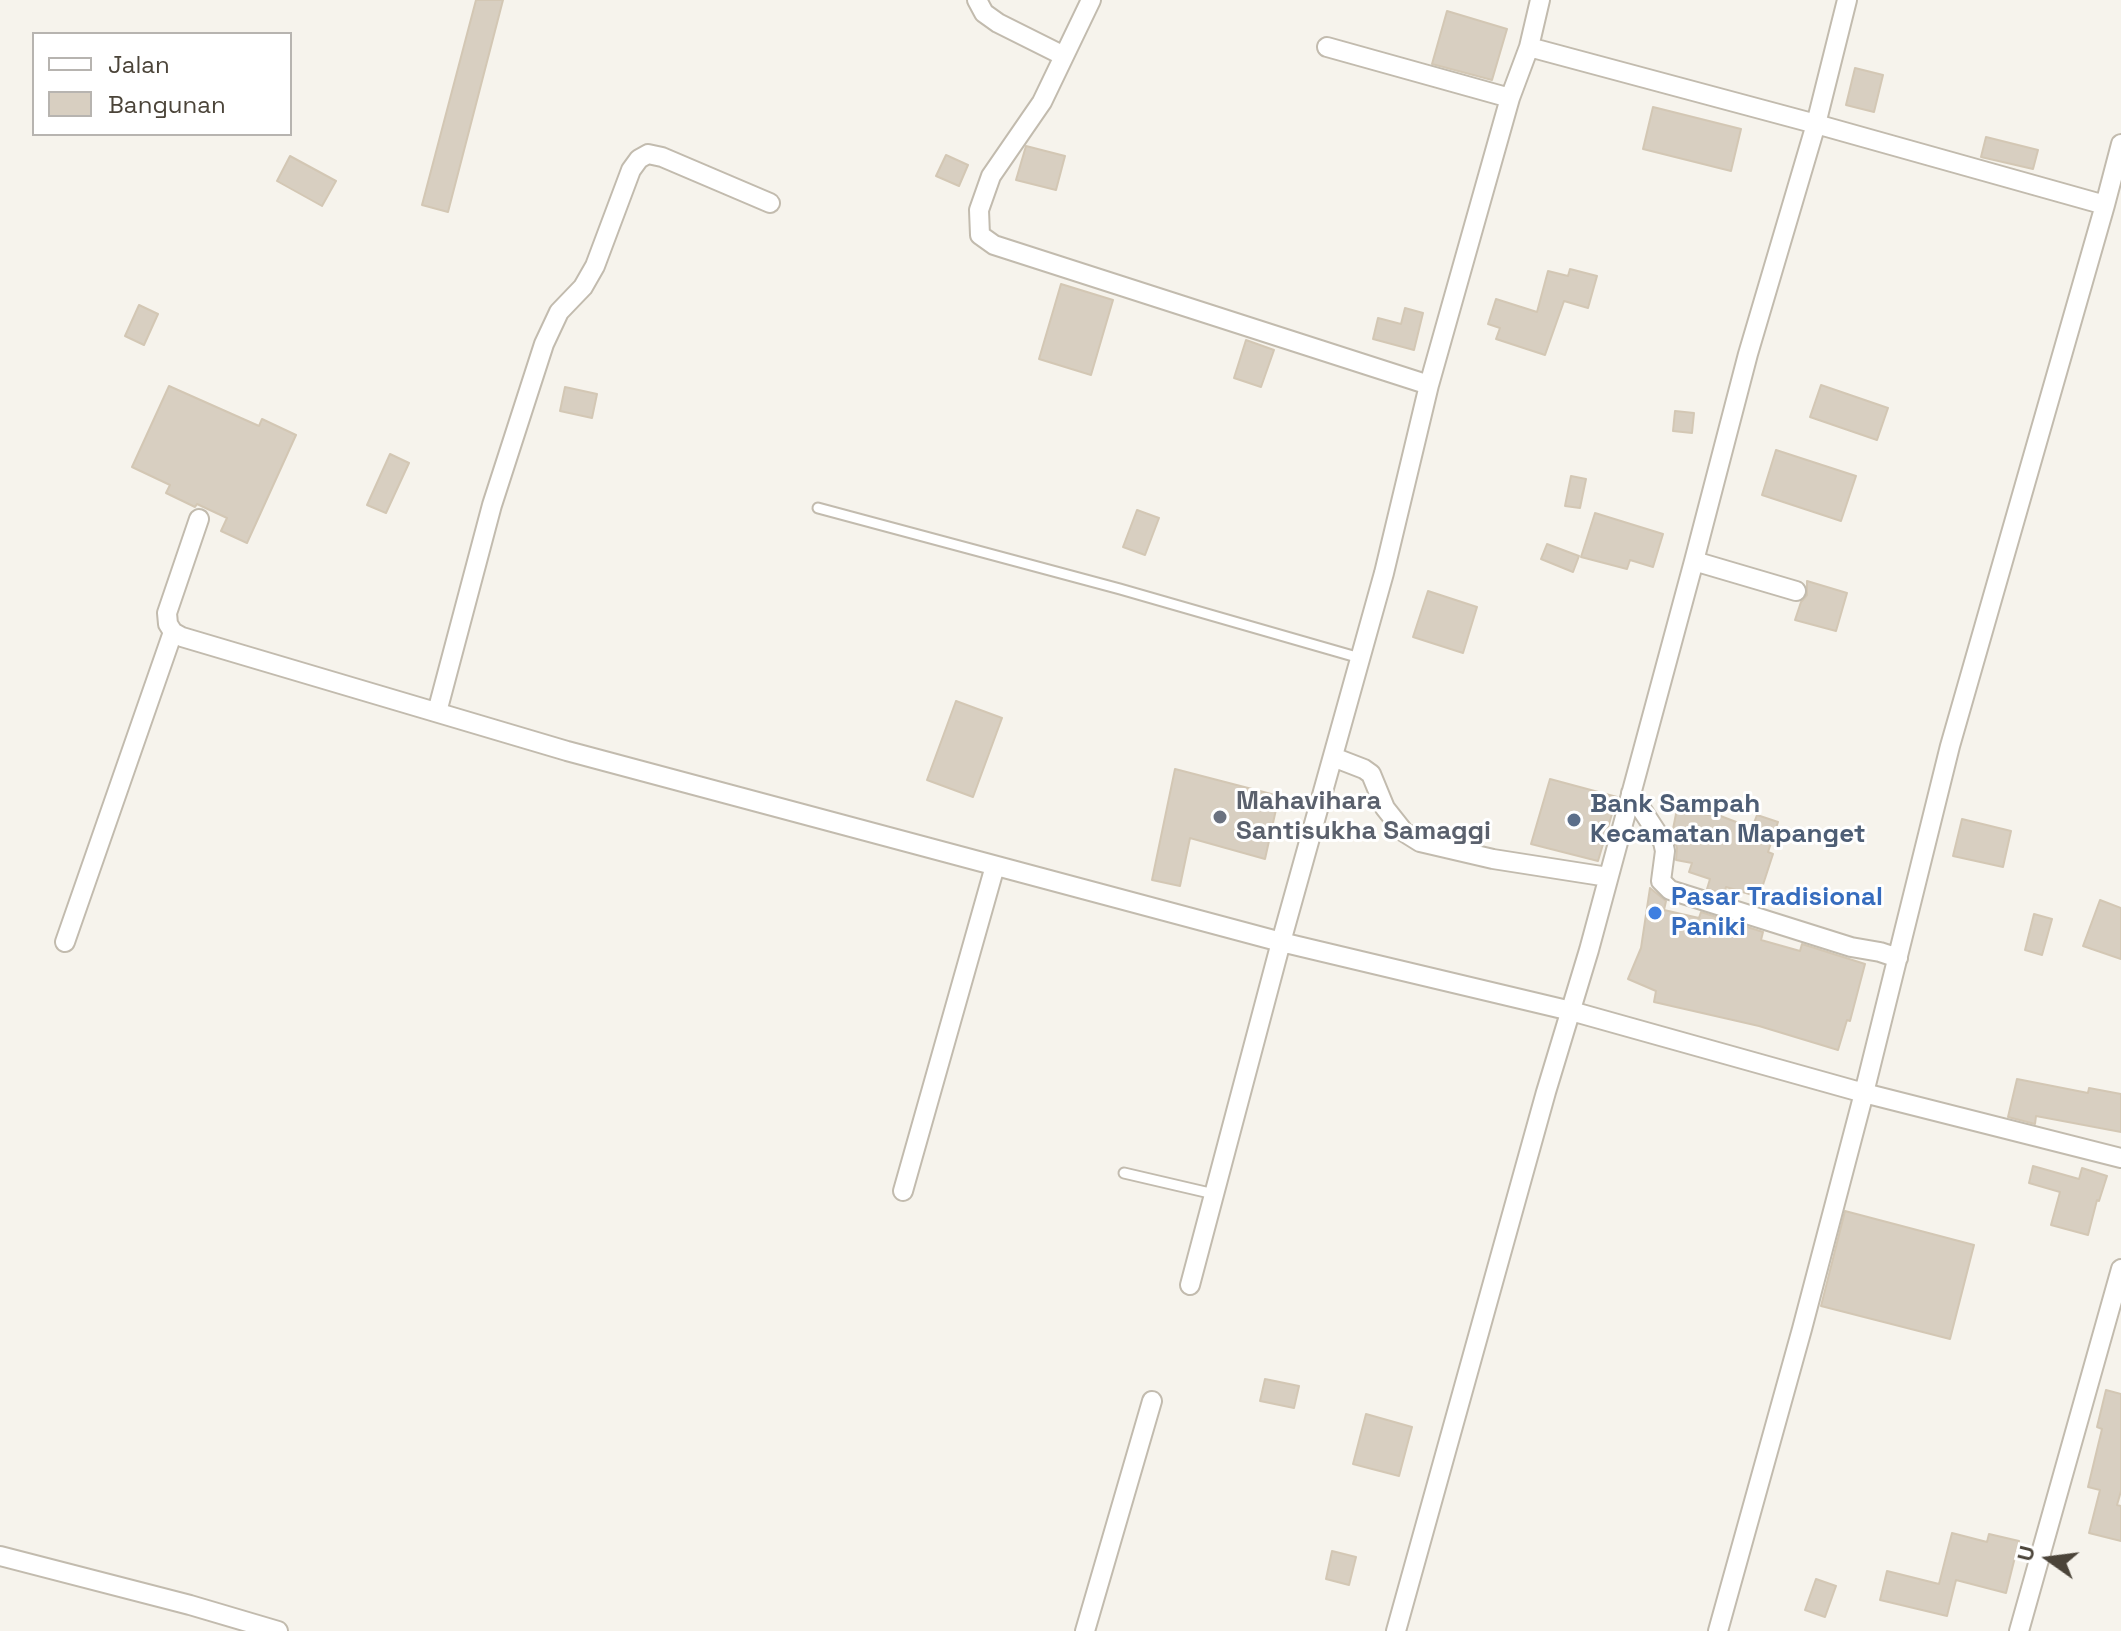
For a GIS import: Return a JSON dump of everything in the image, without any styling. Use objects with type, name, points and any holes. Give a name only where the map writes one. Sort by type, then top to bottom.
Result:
[{"type":"street","points":[[977,0],[984,13],[998,23],[1064,56]]},
{"type":"street","points":[[1091,0],[1042,102],[991,176],[979,210],[980,235],[994,245],[1429,385]]},
{"type":"street","points":[[1190,1285],[1384,573],[1429,385],[1510,98],[1529,47],[1540,0]]},
{"type":"street","points":[[1396,1631],[1571,1011],[1748,354],[1816,124],[1847,0]]},
{"type":"street","points":[[1327,47],[1510,98]]},
{"type":"street","points":[[1529,47],[2105,205]]},
{"type":"street","points":[[1718,1631],[1864,1093],[1950,746],[2121,144]]},
{"type":"street","points":[[437,712],[492,505],[544,344],[559,312],[583,287],[595,266],[631,170],[639,159],[648,154],[662,157],[770,203]]},
{"type":"street","points":[[199,519],[167,613],[168,624],[173,632],[182,637],[567,751],[1281,942],[1571,1011],[1864,1093],[2121,1158]]},
{"type":"street","points":[[1694,561],[1796,591]]},
{"type":"street","points":[[65,942],[173,632]]},
{"type":"street","points":[[1333,757],[1371,774],[1385,808],[1404,832],[1420,842],[1493,859],[1608,877]]},
{"type":"street","points":[[1631,793],[1663,842],[1665,851],[1661,881],[1670,890],[1851,947],[1898,958]]},
{"type":"street","points":[[903,1191],[995,866]]},
{"type":"street","points":[[2019,1631],[2121,1269]]},
{"type":"street","points":[[1085,1631],[1152,1401]]},
{"type":"street","points":[[0,1556],[278,1631]]},
{"type":"lane","points":[[818,508],[1120,589],[1360,658]]},
{"type":"lane","points":[[1124,1173],[1214,1194]]},
{"type":"building","points":[[476,0],[503,0],[448,212],[422,205]]},
{"type":"building","points":[[1447,11],[1507,29],[1492,80],[1432,64]]},
{"type":"building","points":[[1855,68],[1883,75],[1874,112],[1846,105]]},
{"type":"building","points":[[1653,107],[1741,129],[1731,171],[1643,149]]},
{"type":"building","points":[[1986,137],[2038,150],[2033,169],[1981,157]]},
{"type":"building","points":[[1026,146],[1065,156],[1056,190],[1016,180]]},
{"type":"building","points":[[946,155],[968,165],[959,186],[936,176]]},
{"type":"building","points":[[290,156],[336,181],[322,206],[277,181]]},
{"type":"building","points":[[1570,269],[1597,276],[1588,308],[1564,301],[1545,355],[1496,339],[1500,328],[1488,324],[1496,299],[1537,312],[1548,271],[1568,276]]},
{"type":"building","points":[[1061,284],[1113,300],[1091,375],[1039,359]]},
{"type":"building","points":[[139,305],[158,314],[144,345],[125,336]]},
{"type":"building","points":[[1405,308],[1423,313],[1414,350],[1373,339],[1378,318],[1401,324]]},
{"type":"building","points":[[1246,340],[1274,350],[1261,387],[1234,378]]},
{"type":"building","points":[[1821,385],[1888,408],[1877,440],[1810,417]]},
{"type":"building","points":[[169,386],[259,426],[262,419],[296,435],[247,543],[221,531],[227,518],[166,493],[170,485],[132,467]]},
{"type":"building","points":[[565,387],[597,394],[592,418],[560,411]]},
{"type":"building","points":[[1675,411],[1694,413],[1692,433],[1673,431]]},
{"type":"building","points":[[1776,450],[1856,476],[1841,521],[1762,495]]},
{"type":"building","points":[[390,454],[409,463],[386,513],[367,505]]},
{"type":"building","points":[[1571,476],[1586,479],[1580,508],[1565,506]]},
{"type":"building","points":[[1137,510],[1159,518],[1145,555],[1123,547]]},
{"type":"building","points":[[1595,513],[1663,534],[1653,567],[1630,560],[1627,569],[1581,557]]},
{"type":"building","points":[[1547,544],[1579,556],[1573,572],[1541,559]]},
{"type":"building","points":[[1807,581],[1847,593],[1836,631],[1795,620],[1807,595]]},
{"type":"building","points":[[1428,591],[1477,607],[1463,653],[1413,637]]},
{"type":"building","points":[[956,701],[1002,718],[973,797],[927,780]]},
{"type":"building","name":"Mahavihara Santisukha Samaggi","points":[[1175,769],[1279,796],[1265,859],[1190,838],[1180,886],[1152,880]]},
{"type":"building","name":"Bank Sampah Kecamatan Mapanget","points":[[1550,779],[1617,797],[1598,861],[1531,844]]},
{"type":"building","points":[[1677,809],[1709,815],[1710,812],[1752,828],[1757,815],[1778,822],[1768,852],[1773,854],[1759,897],[1726,887],[1724,894],[1707,889],[1710,879],[1689,872],[1692,863],[1676,860],[1677,848],[1672,834]]},
{"type":"building","points":[[1962,819],[2011,831],[2003,867],[1953,856]]},
{"type":"building","points":[[1650,888],[1666,901],[1664,910],[1699,918],[1701,912],[1763,932],[1761,940],[1800,951],[1802,944],[1865,964],[1850,1021],[1847,1020],[1838,1050],[1759,1026],[1654,1002],[1656,991],[1628,979],[1641,948]]},
{"type":"building","points":[[2100,900],[2121,908],[2121,959],[2083,946]]},
{"type":"building","points":[[2034,914],[2052,919],[2042,955],[2025,950]]},
{"type":"building","points":[[2017,1079],[2088,1093],[2089,1088],[2121,1094],[2121,1132],[2036,1116],[2035,1124],[2008,1117]]},
{"type":"building","points":[[2033,1166],[2079,1179],[2082,1168],[2107,1176],[2088,1235],[2051,1225],[2060,1192],[2029,1183]]},
{"type":"building","points":[[1845,1211],[1974,1245],[1950,1339],[1821,1306]]},
{"type":"building","points":[[1265,1379],[1299,1386],[1294,1408],[1260,1401]]},
{"type":"building","points":[[2106,1390],[2121,1394],[2121,1491],[2117,1505],[2121,1506],[2121,1541],[2089,1533],[2100,1490],[2088,1487],[2102,1429],[2097,1427]]},
{"type":"building","points":[[1366,1414],[1412,1427],[1399,1476],[1353,1464]]},
{"type":"building","points":[[1952,1533],[1987,1542],[1989,1534],[2019,1541],[2006,1593],[1956,1580],[1947,1616],[1880,1600],[1887,1571],[1939,1584]]},
{"type":"building","points":[[1332,1551],[1356,1557],[1349,1585],[1326,1579]]},
{"type":"building","points":[[1816,1579],[1836,1586],[1825,1617],[1805,1610]]},
{"type":"place","name":"Mahavihara Santisukha Samaggi","points":[[1220,817]]},
{"type":"place","name":"Bank Sampah Kecamatan Mapanget","points":[[1574,820]]},
{"type":"place","name":"Pasar Tradisional Paniki","points":[[1655,913]]}]
